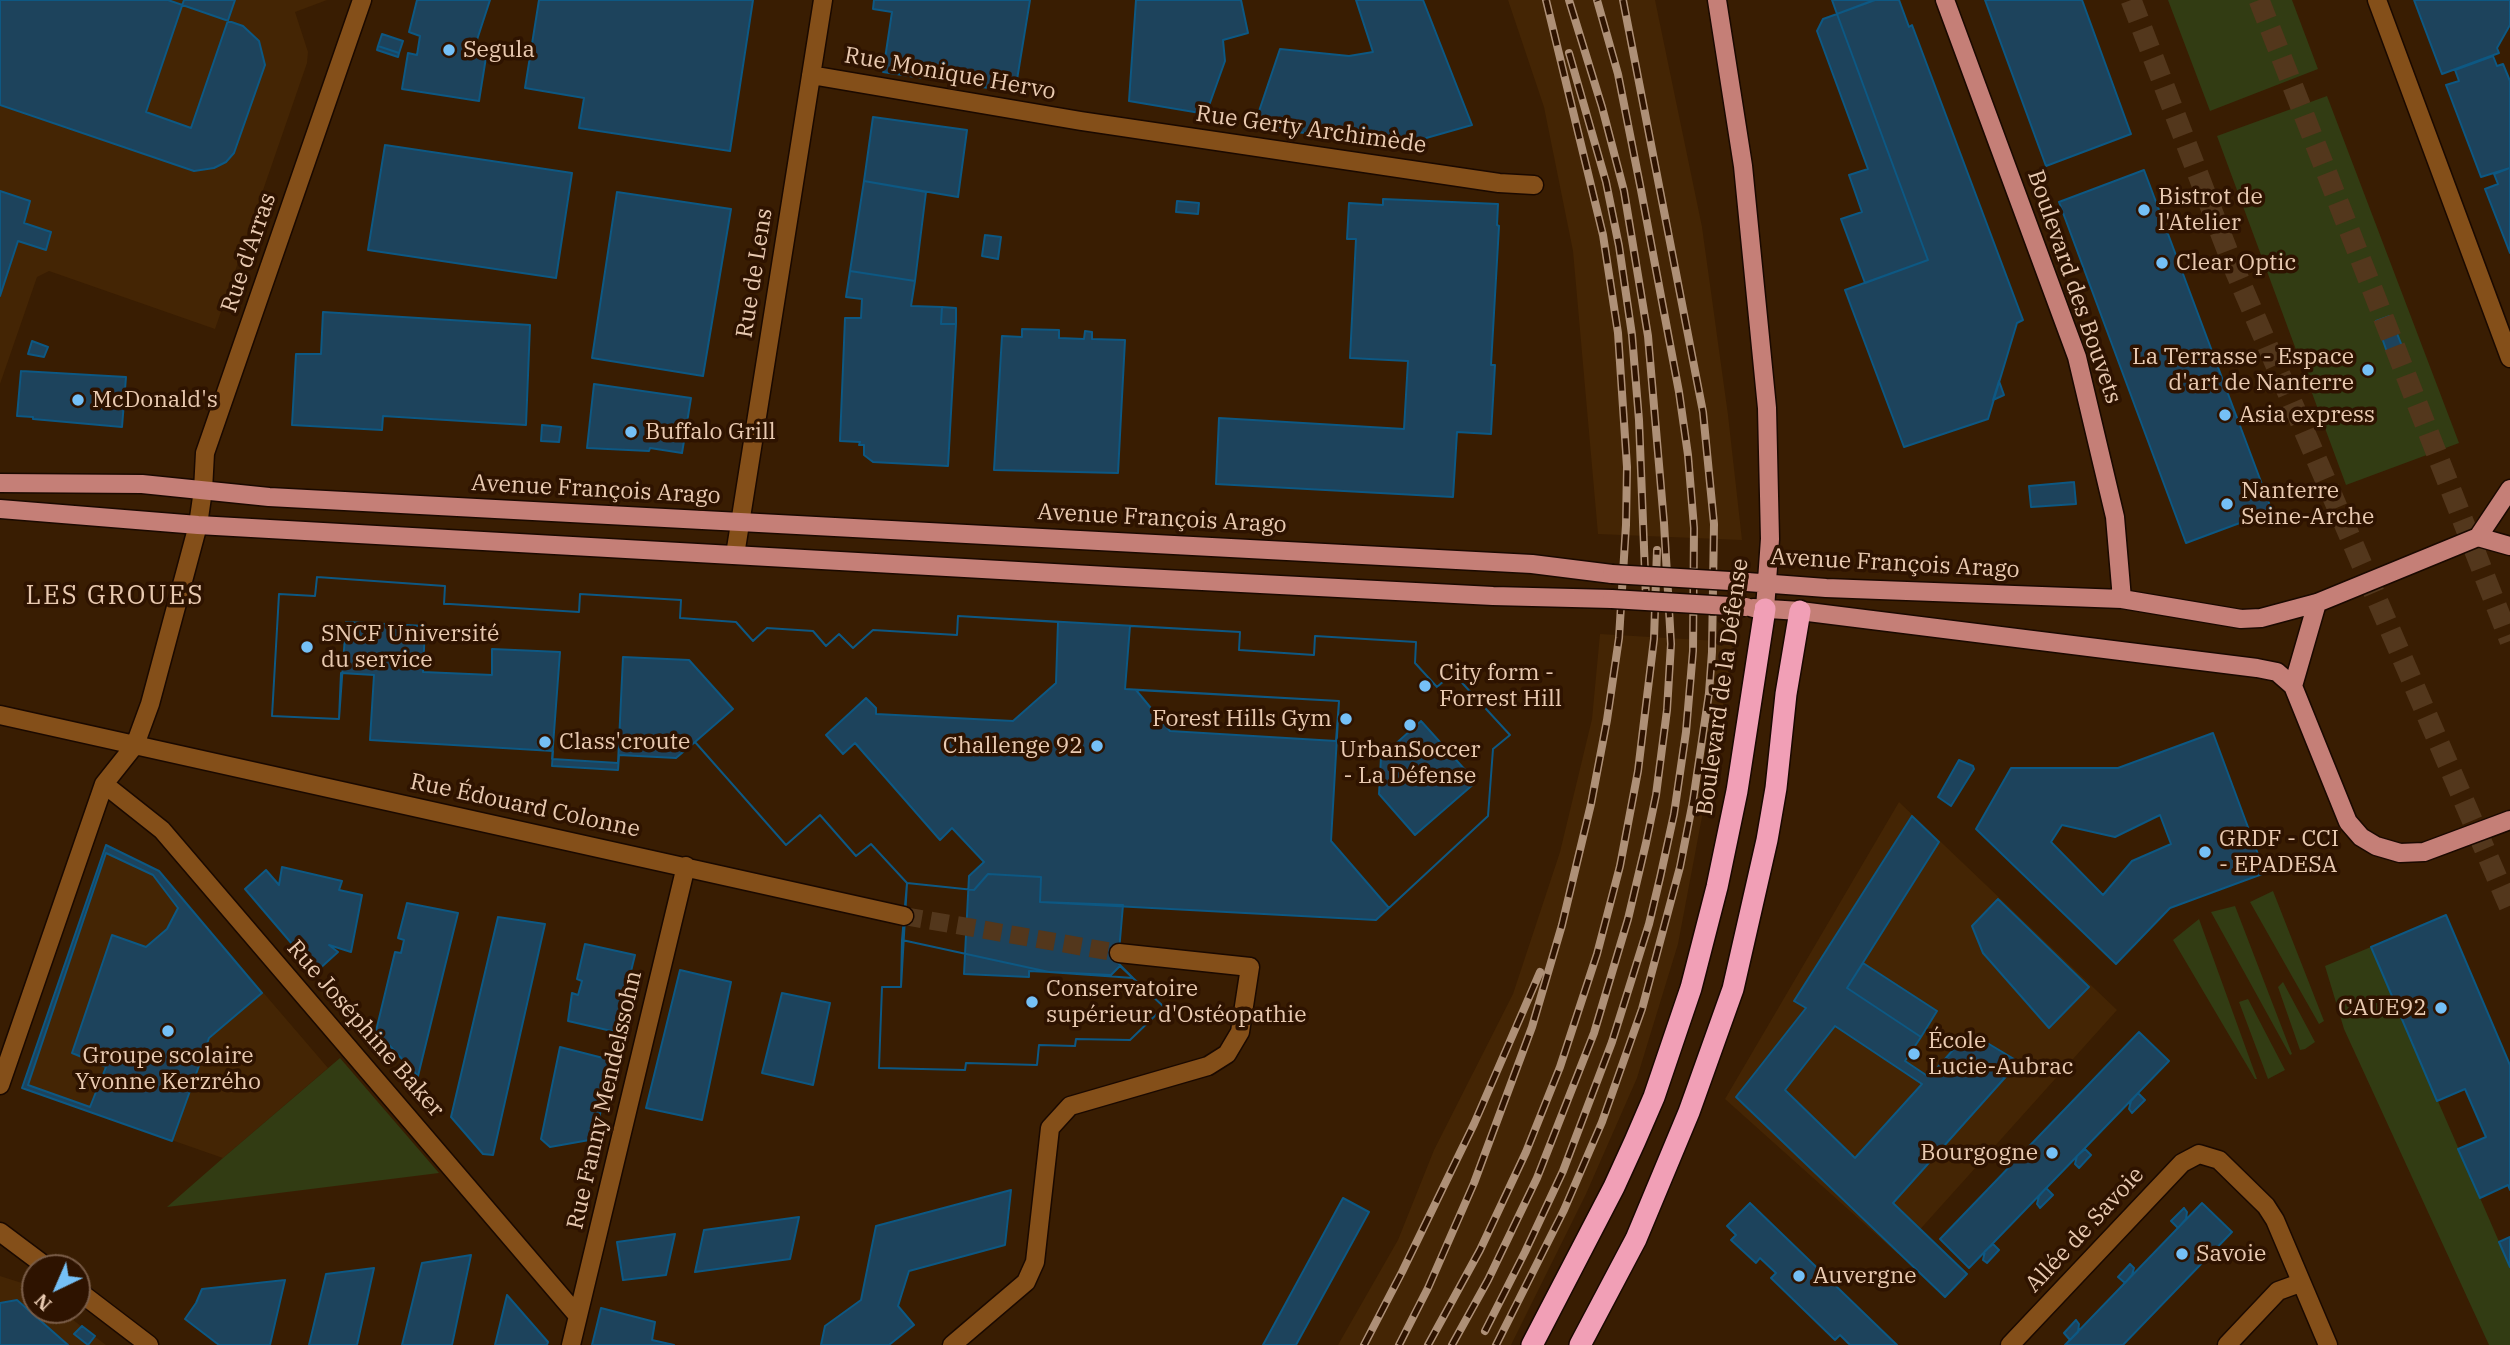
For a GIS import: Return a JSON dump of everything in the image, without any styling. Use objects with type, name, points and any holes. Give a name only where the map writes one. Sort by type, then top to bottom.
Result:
[{"type":"highway","name":"Boulevard de la Défense","points":[[1532,1345],[1635,1141],[1654,1097],[1691,988],[1717,887],[1737,791],[1755,608]]},
{"type":"highway","points":[[1580,1345],[1636,1239],[1689,1112],[1733,989],[1772,814],[1786,694],[1800,611]]},
{"type":"main road","name":"Boulevard de la Défense","points":[[1717,0],[1743,166],[1761,332],[1769,450],[1768,583],[1755,608]]},
{"type":"main road","name":"Boulevard des Bouvets","points":[[1945,0],[2077,357],[2115,517],[2122,599]]},
{"type":"main road","name":"Avenue François Arago","points":[[0,483],[142,484],[269,497],[1519,563],[1612,574],[1826,588],[2122,599],[2241,619],[2261,618],[2317,603],[2478,537]]},
{"type":"main road","points":[[2510,489],[2478,537],[2510,546]]},
{"type":"main road","points":[[0,509],[198,525],[1125,577],[1493,596],[1612,599],[1800,611],[2277,672],[2293,686],[2348,822],[2361,837],[2376,846],[2400,853],[2424,852],[2510,820]]},
{"type":"main road","points":[[2293,686],[2317,603]]},
{"type":"street","name":"Rue d'Arras","points":[[0,1085],[104,784],[135,745],[150,704],[198,525],[205,453],[362,0]]},
{"type":"street","name":"Rue de Lens","points":[[735,555],[823,0]]},
{"type":"street","points":[[2377,0],[2510,358]]},
{"type":"street","name":"Rue Monique Hervo","points":[[811,75],[1081,121]]},
{"type":"street","name":"Rue Gerty Archimède","points":[[1081,121],[1534,186]]},
{"type":"street","name":"Rue Édouard Colonne","points":[[0,715],[904,916]]},
{"type":"street","name":"Rue Joséphine Baker","points":[[104,784],[162,830],[578,1316]]},
{"type":"street","name":"Rue Fanny Mendelssohn","points":[[571,1345],[686,866]]},
{"type":"street","points":[[952,1345],[1026,1282],[1035,1262],[1050,1128],[1070,1106],[1208,1066],[1227,1054],[1240,1032],[1251,967],[1119,953]]},
{"type":"street","name":"Allée de Savoie","points":[[2010,1345],[2182,1163],[2199,1154],[2218,1160],[2266,1206],[2275,1220],[2301,1283]]},
{"type":"street","points":[[0,1231],[30,1254]]},
{"type":"street","points":[[2227,1345],[2278,1291],[2301,1283],[2328,1345]]},
{"type":"street","points":[[91,1301],[149,1345]]},
{"type":"shaded area","points":[[0,0],[327,0],[295,12],[308,52],[307,63],[215,329],[49,271],[37,277],[0,384]]},
{"type":"shaded area","points":[[1508,0],[1655,0],[1702,227],[1742,540],[1598,534],[1573,251],[1544,107]]},
{"type":"shaded area","points":[[1600,634],[1735,642],[1678,944],[1637,1078],[1586,1194],[1511,1345],[1338,1345],[1398,1240],[1434,1150],[1513,994],[1560,852],[1592,719]]},
{"type":"shaded area","name":"École Lucie-Aubrac","points":[[1899,802],[2117,1010],[1898,1254],[1725,1099]]},
{"type":"shaded area","name":"Groupe scolaire Yvonne Kerzrého","points":[[106,845],[159,871],[328,1068],[223,1158],[22,1088]]},
{"type":"shaded area","points":[[0,1276],[21,1283],[21,1324],[78,1324],[106,1345],[0,1345]]},
{"type":"green space","points":[[2168,0],[2292,0],[2318,69],[2210,111]]},
{"type":"green space","points":[[2327,96],[2459,443],[2346,485],[2217,136]]},
{"type":"green space","points":[[2273,891],[2324,1021],[2319,1024],[2250,902]]},
{"type":"green space","points":[[2235,906],[2292,1054],[2290,1055],[2211,912]]},
{"type":"green space","points":[[2199,919],[2257,1079],[2173,940]]},
{"type":"green space","points":[[2371,947],[2510,1267],[2510,1345],[2489,1345],[2344,1029],[2325,966]]},
{"type":"green space","points":[[2283,982],[2315,1042],[2305,1049],[2300,1050],[2278,987]]},
{"type":"green space","points":[[2248,999],[2285,1070],[2268,1079],[2239,1002]]},
{"type":"green space","points":[[340,1058],[439,1173],[167,1207],[223,1158]]},
{"type":"building","points":[[0,0],[168,0],[243,26],[259,41],[265,65],[234,153],[226,162],[214,168],[194,171],[0,105]]},
{"type":"building","points":[[184,0],[235,0],[191,128],[146,112]]},
{"type":"building","name":"Segula","points":[[417,0],[490,0],[474,49],[487,51],[479,101],[402,89],[408,53],[417,55],[420,36],[409,32]]},
{"type":"building","points":[[539,0],[753,0],[730,151],[579,128],[584,98],[525,88]]},
{"type":"building","points":[[874,0],[1030,0],[1015,92],[883,72],[892,12],[873,9]]},
{"type":"building","points":[[1136,0],[1241,0],[1248,33],[1223,40],[1225,61],[1206,114],[1129,101]]},
{"type":"building","points":[[1356,0],[1423,0],[1472,125],[1398,146],[1254,126],[1280,49],[1349,56],[1373,52]]},
{"type":"building","points":[[1832,0],[1874,0],[1837,14]]},
{"type":"building","points":[[1875,0],[1899,0],[1909,27],[1912,25],[2023,320],[2017,323],[1988,419],[1904,447],[1845,290],[1928,260],[1837,14]]},
{"type":"building","points":[[1985,0],[2082,0],[2131,134],[2046,166]]},
{"type":"building","points":[[2414,0],[2510,0],[2510,25],[2497,48],[2499,53],[2442,74]]},
{"type":"building","points":[[1837,14],[1928,260],[1865,283],[1841,219],[1862,212],[1849,175],[1868,169],[1817,31],[1823,19]]},
{"type":"building","points":[[382,34],[403,41],[399,53],[378,46]]},
{"type":"building","points":[[378,46],[399,53],[398,57],[377,50]]},
{"type":"building","points":[[2493,56],[2497,66],[2503,64],[2510,81],[2510,168],[2481,177],[2446,85],[2459,81],[2455,70]]},
{"type":"building","points":[[873,117],[967,130],[958,197],[864,181]]},
{"type":"building","points":[[385,145],[572,173],[556,278],[368,250]]},
{"type":"building","points":[[2510,168],[2510,253],[2485,189],[2498,184],[2494,174]]},
{"type":"building","points":[[2144,170],[2272,511],[2186,543],[2059,202]]},
{"type":"building","points":[[864,181],[926,192],[915,281],[850,271]]},
{"type":"building","points":[[0,191],[30,201],[24,223],[51,232],[46,250],[18,241],[0,296]]},
{"type":"building","points":[[617,192],[731,209],[703,376],[592,358]]},
{"type":"building","points":[[1383,199],[1498,204],[1491,434],[1457,432],[1453,497],[1216,484],[1219,418],[1404,429],[1408,361],[1350,358],[1356,239],[1347,239],[1349,203],[1383,205]]},
{"type":"building","points":[[1177,201],[1199,203],[1198,214],[1176,212]]},
{"type":"building","points":[[985,235],[1001,237],[998,259],[982,256]]},
{"type":"building","points":[[850,271],[915,281],[911,306],[942,307],[941,324],[956,324],[948,466],[873,462],[864,455],[864,445],[859,445],[860,442],[840,441],[845,318],[861,318],[862,299],[846,297]]},
{"type":"building","points":[[942,307],[956,308],[956,324],[941,324]]},
{"type":"building","points":[[323,312],[530,325],[526,425],[383,416],[382,430],[292,425],[296,354],[321,354]]},
{"type":"building","points":[[2390,316],[2402,346],[2387,352],[2376,321]]},
{"type":"building","points":[[1022,329],[1059,330],[1059,338],[1084,339],[1085,331],[1092,332],[1092,339],[1125,340],[1118,473],[994,470],[1002,336],[1022,337]]},
{"type":"building","points":[[32,341],[48,347],[44,357],[28,354]]},
{"type":"building","points":[[21,371],[126,377],[122,427],[17,416]]},
{"type":"building","points":[[1999,381],[2004,395],[1993,400]]},
{"type":"building","points":[[594,384],[691,398],[682,453],[650,448],[649,451],[587,448]]},
{"type":"building","points":[[542,425],[561,427],[559,442],[541,441]]},
{"type":"building","points":[[2074,482],[2076,504],[2031,507],[2029,486]]},
{"type":"building","name":"Challenge 92","points":[[317,577],[445,586],[444,604],[579,612],[580,594],[681,600],[680,618],[736,622],[753,641],[767,628],[813,631],[826,646],[839,634],[853,648],[873,630],[957,635],[958,616],[1240,632],[1239,650],[1314,655],[1315,636],[1416,642],[1415,663],[1437,687],[1453,673],[1510,735],[1493,749],[1488,816],[1376,920],[1040,902],[1041,877],[988,874],[974,890],[907,883],[871,844],[856,856],[820,815],[786,845],[695,742],[676,758],[619,755],[618,770],[552,766],[553,751],[370,740],[374,675],[341,673],[339,719],[272,716],[279,594],[315,596]]},
{"type":"building","points":[[317,577],[445,586],[444,604],[579,612],[580,594],[681,600],[680,618],[736,622],[753,641],[767,628],[813,631],[826,646],[839,634],[853,648],[873,630],[957,635],[958,616],[1058,622],[1056,683],[1013,721],[876,714],[876,708],[866,698],[826,735],[843,754],[855,743],[940,840],[952,828],[984,862],[969,876],[964,974],[1029,977],[1029,971],[1111,975],[1120,966],[1164,1007],[1130,1040],[1076,1039],[1075,1046],[1039,1045],[1037,1065],[966,1063],[965,1070],[879,1068],[882,987],[901,987],[907,883],[871,844],[856,856],[820,815],[786,845],[695,742],[733,709],[689,660],[623,657],[618,763],[552,759],[560,652],[492,649],[492,675],[423,672],[425,626],[346,622],[339,719],[272,716],[279,594],[315,596]]},
{"type":"building","points":[[1130,626],[1240,632],[1239,650],[1314,655],[1315,636],[1416,642],[1415,663],[1437,687],[1453,673],[1510,735],[1493,749],[1488,816],[1389,908],[1331,841],[1339,701],[1125,689]],"holes":[[[1421,721],[1476,782],[1415,835],[1379,794],[1381,757]]]},
{"type":"building","points":[[1136,690],[1339,701],[1336,741],[1170,731]]},
{"type":"building","name":"GRDF - CCI - EPADESA","points":[[2213,733],[2265,873],[2170,908],[2116,964],[1976,829],[2011,768],[2118,768]],"holes":[[[2160,815],[2171,844],[2132,861],[2103,895],[2051,842],[2062,825],[2115,837]]]},
{"type":"building","points":[[1959,760],[1974,769],[1951,806],[1938,797]]},
{"type":"building","points":[[1912,816],[1939,842],[1847,988],[1921,1037],[1905,1061],[1929,1077],[1969,1032],[2019,1062],[1893,1203],[1967,1274],[1945,1297],[1736,1097],[1806,1008],[1794,1001]],"holes":[[[1835,1026],[1922,1084],[1855,1158],[1785,1090]]]},
{"type":"building","name":"Groupe scolaire Yvonne Kerzrého","points":[[106,845],[159,871],[262,993],[209,1038],[172,1141],[22,1088]]},
{"type":"building","points":[[106,853],[153,875],[178,908],[167,929],[146,947],[112,935],[72,1053],[106,1067],[90,1107],[28,1085]]},
{"type":"building","points":[[282,867],[342,881],[339,890],[362,895],[351,952],[329,945],[338,952],[316,972],[245,889],[266,870],[279,885]]},
{"type":"building","points":[[988,874],[1041,877],[1040,902],[1123,905],[1118,963],[1133,978],[1049,972],[902,940],[907,883],[974,890]]},
{"type":"building","points":[[1998,899],[2089,987],[2049,1028],[1983,953],[1972,926]]},
{"type":"building","points":[[407,903],[458,913],[418,1076],[376,1031],[395,952],[401,953],[404,940],[398,938]]},
{"type":"building","points":[[2446,915],[2510,1065],[2510,1190],[2508,1185],[2480,1198],[2458,1149],[2486,1137],[2465,1089],[2437,1101],[2371,947]]},
{"type":"building","points":[[498,917],[545,924],[493,1155],[483,1154],[451,1117]]},
{"type":"building","points":[[902,940],[1049,972],[1133,978],[1164,1007],[1130,1040],[1076,1039],[1075,1046],[1039,1045],[1037,1065],[966,1063],[965,1070],[879,1068],[882,987],[901,987]]},
{"type":"building","points":[[585,944],[635,955],[616,1032],[568,1021],[572,993],[578,995],[582,981],[577,979]]},
{"type":"building","points":[[1863,963],[1937,1011],[1921,1037],[1847,988]]},
{"type":"building","points":[[680,970],[731,982],[702,1120],[646,1108]]},
{"type":"building","points":[[782,993],[830,1003],[813,1085],[762,1073]]},
{"type":"building","name":"Bourgogne","points":[[2139,1032],[2169,1061],[1969,1268],[1940,1239]]},
{"type":"building","points":[[560,1047],[611,1060],[595,1139],[550,1147],[541,1139]]},
{"type":"building","points":[[2138,1093],[2145,1100],[2132,1113],[2129,1109],[2131,1101]]},
{"type":"building","points":[[2085,1149],[2091,1155],[2079,1168],[2075,1164],[2077,1156]]},
{"type":"building","points":[[2046,1188],[2053,1195],[2040,1208],[2037,1204],[2039,1196]]},
{"type":"building","points":[[1011,1190],[1005,1245],[909,1271],[898,1306],[914,1325],[889,1345],[821,1345],[825,1326],[861,1300],[876,1226]]},
{"type":"building","points":[[1343,1198],[1369,1212],[1296,1345],[1263,1345]]},
{"type":"building","name":"Auvergne","points":[[1750,1203],[1897,1345],[1850,1345],[1840,1335],[1835,1340],[1771,1278],[1776,1273],[1760,1258],[1756,1263],[1731,1240],[1736,1235],[1727,1226]]},
{"type":"building","name":"Savoie","points":[[2202,1203],[2232,1232],[2123,1345],[2065,1345]]},
{"type":"building","points":[[2184,1208],[2187,1212],[2186,1219],[2178,1228],[2171,1221]]},
{"type":"building","points":[[799,1217],[790,1259],[695,1272],[704,1230]]},
{"type":"building","points":[[675,1234],[666,1275],[623,1280],[617,1242]]},
{"type":"building","points":[[2510,1237],[2510,1267],[2499,1242]]},
{"type":"building","points":[[1993,1244],[1999,1250],[1987,1263],[1983,1260],[1985,1251]]},
{"type":"building","points":[[471,1255],[452,1345],[402,1345],[422,1263]]},
{"type":"building","points":[[2130,1264],[2134,1268],[2125,1283],[2118,1277]]},
{"type":"building","points":[[374,1268],[357,1345],[309,1345],[326,1274]]},
{"type":"building","points":[[285,1280],[270,1345],[219,1345],[185,1319],[202,1289]]},
{"type":"building","points":[[507,1295],[548,1342],[547,1345],[495,1345]]},
{"type":"building","points":[[17,1300],[21,1304],[21,1324],[44,1324],[68,1345],[0,1345],[0,1303]]},
{"type":"building","points":[[601,1308],[655,1322],[652,1340],[674,1345],[592,1345]]},
{"type":"building","points":[[2076,1320],[2079,1324],[2078,1332],[2070,1340],[2064,1333]]},
{"type":"building","points":[[82,1326],[95,1336],[88,1345],[74,1334]]},
{"type":"tunnel","points":[[2131,0],[2234,268],[2510,908]]},
{"type":"tunnel","points":[[2259,0],[2510,641]]},
{"type":"tunnel","points":[[904,916],[1119,953]]},
{"type":"railway","points":[[1399,1345],[1428,1288],[1474,1183],[1532,1027],[1562,925],[1591,804],[1619,638],[1627,467],[1618,333],[1603,235],[1546,0]]},
{"type":"railway","points":[[1452,1345],[1488,1280],[1537,1178],[1594,1033],[1628,919],[1646,843],[1656,795],[1667,710],[1671,644],[1648,336],[1624,191],[1602,107],[1569,0]]},
{"type":"railway","points":[[1485,1331],[1563,1171],[1612,1042],[1649,924],[1674,814],[1686,732],[1693,651],[1694,528],[1679,392],[1618,74],[1597,0]]},
{"type":"railway","points":[[1496,1345],[1564,1210],[1602,1122],[1642,1009],[1680,867],[1709,693],[1714,524],[1703,412],[1623,0]]},
{"type":"railway","points":[[1569,53],[1606,182],[1632,335],[1639,420],[1646,598]]},
{"type":"railway","points":[[1428,1345],[1480,1250],[1526,1152],[1560,1067],[1597,954],[1620,866],[1638,771],[1654,639],[1657,550]]},
{"type":"railway","points":[[1364,1345],[1474,1124],[1540,972]]},
{"type":"place","name":"Segula","points":[[449,50]]},
{"type":"place","name":"Bistrot de l'Atelier","points":[[2144,210]]},
{"type":"place","name":"Clear Optic","points":[[2162,263]]},
{"type":"place","name":"La Terrasse - Espace d'art de Nanterre","points":[[2368,370]]},
{"type":"place","name":"McDonald's","points":[[78,400]]},
{"type":"place","name":"Asia express","points":[[2225,415]]},
{"type":"place","name":"Buffalo Grill","points":[[631,432]]},
{"type":"place","name":"Nanterre Seine-Arche","points":[[2227,504]]},
{"type":"place","name":"SNCF Université du service","points":[[307,647]]},
{"type":"place","name":"City form - Forrest Hill","points":[[1425,686]]},
{"type":"place","name":"Forest Hills Gym","points":[[1346,719]]},
{"type":"place","name":"UrbanSoccer - La Défense","points":[[1410,725]]},
{"type":"place","name":"Class'croute","points":[[545,742]]},
{"type":"place","name":"Challenge 92","points":[[1097,746]]},
{"type":"place","name":"GRDF - CCI - EPADESA","points":[[2205,852]]},
{"type":"place","name":"Conservatoire supérieur d'Ostéopathie","points":[[1032,1002]]},
{"type":"place","name":"CAUE92","points":[[2441,1008]]},
{"type":"place","name":"Groupe scolaire Yvonne Kerzrého","points":[[168,1031]]},
{"type":"place","name":"École Lucie-Aubrac","points":[[1914,1054]]},
{"type":"place","name":"Bourgogne","points":[[2052,1153]]},
{"type":"place","name":"Savoie","points":[[2182,1254]]},
{"type":"place","name":"Auvergne","points":[[1799,1276]]},
{"type":"district","name":"LES GROUES","points":[[115,596]]}]
